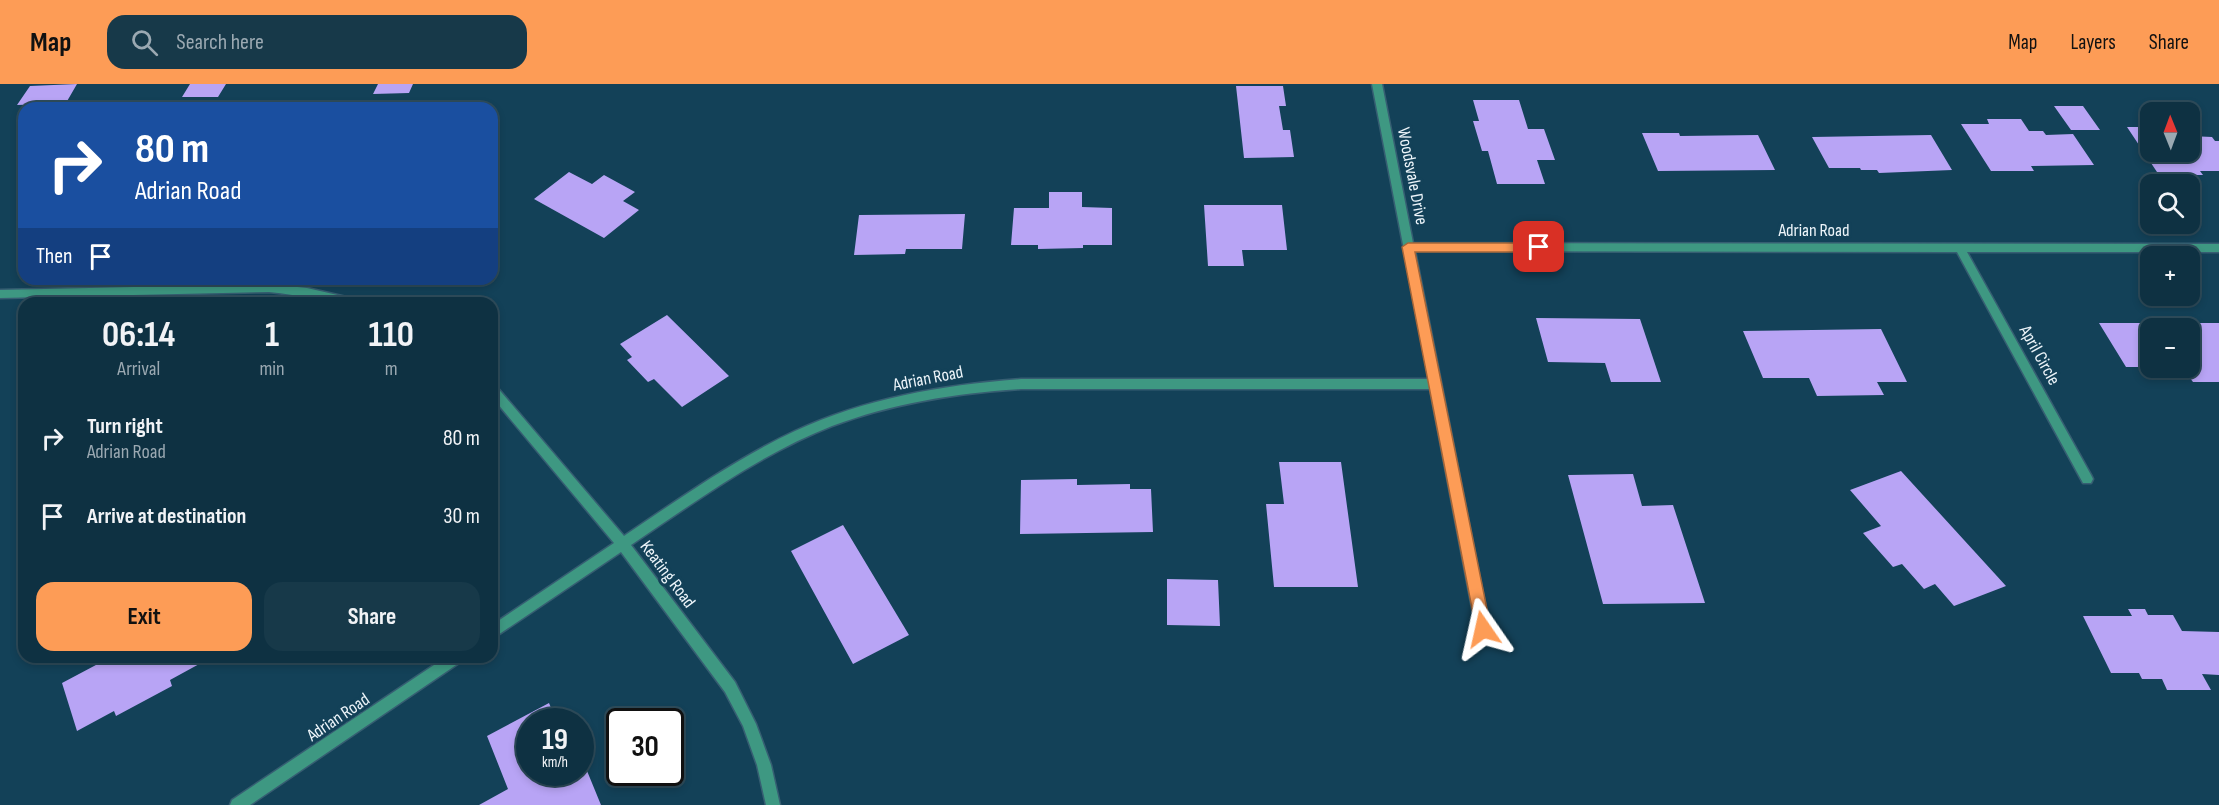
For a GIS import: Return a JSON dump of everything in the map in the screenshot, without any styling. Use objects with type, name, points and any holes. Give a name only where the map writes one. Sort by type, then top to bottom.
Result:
[{"type":"street","name":"Woodsvale Drive","points":[[1377,84],[1483,629]]},
{"type":"street","name":"Adrian Road","points":[[1408,247],[2219,248]]},
{"type":"street","name":"April Circle","points":[[1960,248],[2087,479]]},
{"type":"street","points":[[0,294],[269,288],[329,297]]},
{"type":"street","name":"Adrian Road","points":[[498,629],[757,456],[849,415],[938,392],[980,386],[1022,384],[1435,384]]},
{"type":"street","name":"Keating Road","points":[[498,396],[623,544],[730,687],[749,724],[764,765],[773,805]]},
{"type":"street","name":"Adrian Road","points":[[237,805],[448,663]]},
{"type":"building","points":[[77,84],[67,102],[19,102],[30,86]]},
{"type":"building","points":[[190,84],[226,84],[218,97],[182,97]]},
{"type":"building","points":[[378,84],[413,84],[409,93],[373,94]]},
{"type":"building","points":[[1236,86],[1283,86],[1286,106],[1279,106],[1283,130],[1290,130],[1294,157],[1244,158]]},
{"type":"building","points":[[1473,100],[1519,100],[1528,129],[1544,129],[1555,160],[1537,160],[1545,184],[1497,184],[1488,151],[1482,151],[1473,121],[1479,121]]},
{"type":"building","points":[[2054,106],[2083,106],[2100,130],[2071,130]]},
{"type":"building","points":[[1987,119],[2021,119],[2029,131],[2043,131],[2046,135],[2073,134],[2094,165],[2031,166],[2034,171],[1991,171],[1961,124],[1989,124]]},
{"type":"building","points":[[2127,127],[2140,127],[2140,146]]},
{"type":"building","points":[[1642,133],[1679,133],[1680,136],[1758,135],[1775,170],[1658,171]]},
{"type":"building","points":[[1931,135],[1952,170],[1879,173],[1877,170],[1861,170],[1860,168],[1829,168],[1812,137]]},
{"type":"building","points":[[2200,136],[2212,137],[2215,141],[2219,141],[2219,171],[2200,171],[2203,175],[2158,174],[2150,162],[2200,162]]},
{"type":"building","points":[[569,172],[592,184],[604,175],[635,192],[623,201],[639,210],[604,238],[534,199]]},
{"type":"building","points":[[1049,192],[1082,192],[1082,207],[1112,208],[1112,245],[1038,249],[1038,245],[1011,245],[1014,208],[1049,208]]},
{"type":"building","points":[[1204,205],[1282,205],[1287,250],[1242,250],[1244,266],[1208,266]]},
{"type":"building","points":[[965,214],[962,249],[906,249],[905,254],[854,255],[859,215]]},
{"type":"building","points":[[667,315],[729,376],[682,407],[654,379],[648,382],[627,360],[632,357],[620,344]]},
{"type":"building","points":[[1536,318],[1640,319],[1661,382],[1611,382],[1605,363],[1548,362]]},
{"type":"building","points":[[2099,323],[2140,323],[2140,367],[2126,367]]},
{"type":"building","points":[[2200,323],[2219,323],[2219,382],[2193,382],[2190,378],[2200,378]]},
{"type":"building","points":[[1881,329],[1907,382],[1877,382],[1884,395],[1817,396],[1809,378],[1763,378],[1743,331]]},
{"type":"building","points":[[1279,462],[1341,462],[1358,587],[1274,587],[1266,504],[1284,504]]},
{"type":"building","points":[[1901,471],[2006,586],[1954,606],[1935,584],[1924,589],[1902,564],[1893,567],[1863,533],[1881,526],[1850,490]]},
{"type":"building","points":[[1633,474],[1642,506],[1673,505],[1705,603],[1603,604],[1568,475]]},
{"type":"building","points":[[1077,479],[1077,485],[1130,484],[1130,489],[1151,489],[1153,532],[1020,534],[1021,480]]},
{"type":"building","points":[[843,525],[909,635],[853,664],[791,551]]},
{"type":"building","points":[[1167,579],[1218,580],[1220,626],[1167,625]]},
{"type":"building","points":[[2128,609],[2145,609],[2148,615],[2173,615],[2182,631],[2219,632],[2219,675],[2202,674],[2211,690],[2167,690],[2162,679],[2142,679],[2139,673],[2111,673],[2083,616],[2132,616]]},
{"type":"building","points":[[100,663],[201,663],[170,680],[172,686],[116,716],[114,711],[77,731],[62,683]]},
{"type":"building","points":[[549,703],[551,708],[540,708]]},
{"type":"building","points":[[516,721],[516,786],[593,786],[601,805],[479,805],[508,789],[487,736]]},
{"type":"route","points":[[1483,629],[1408,247],[1539,247]]}]
